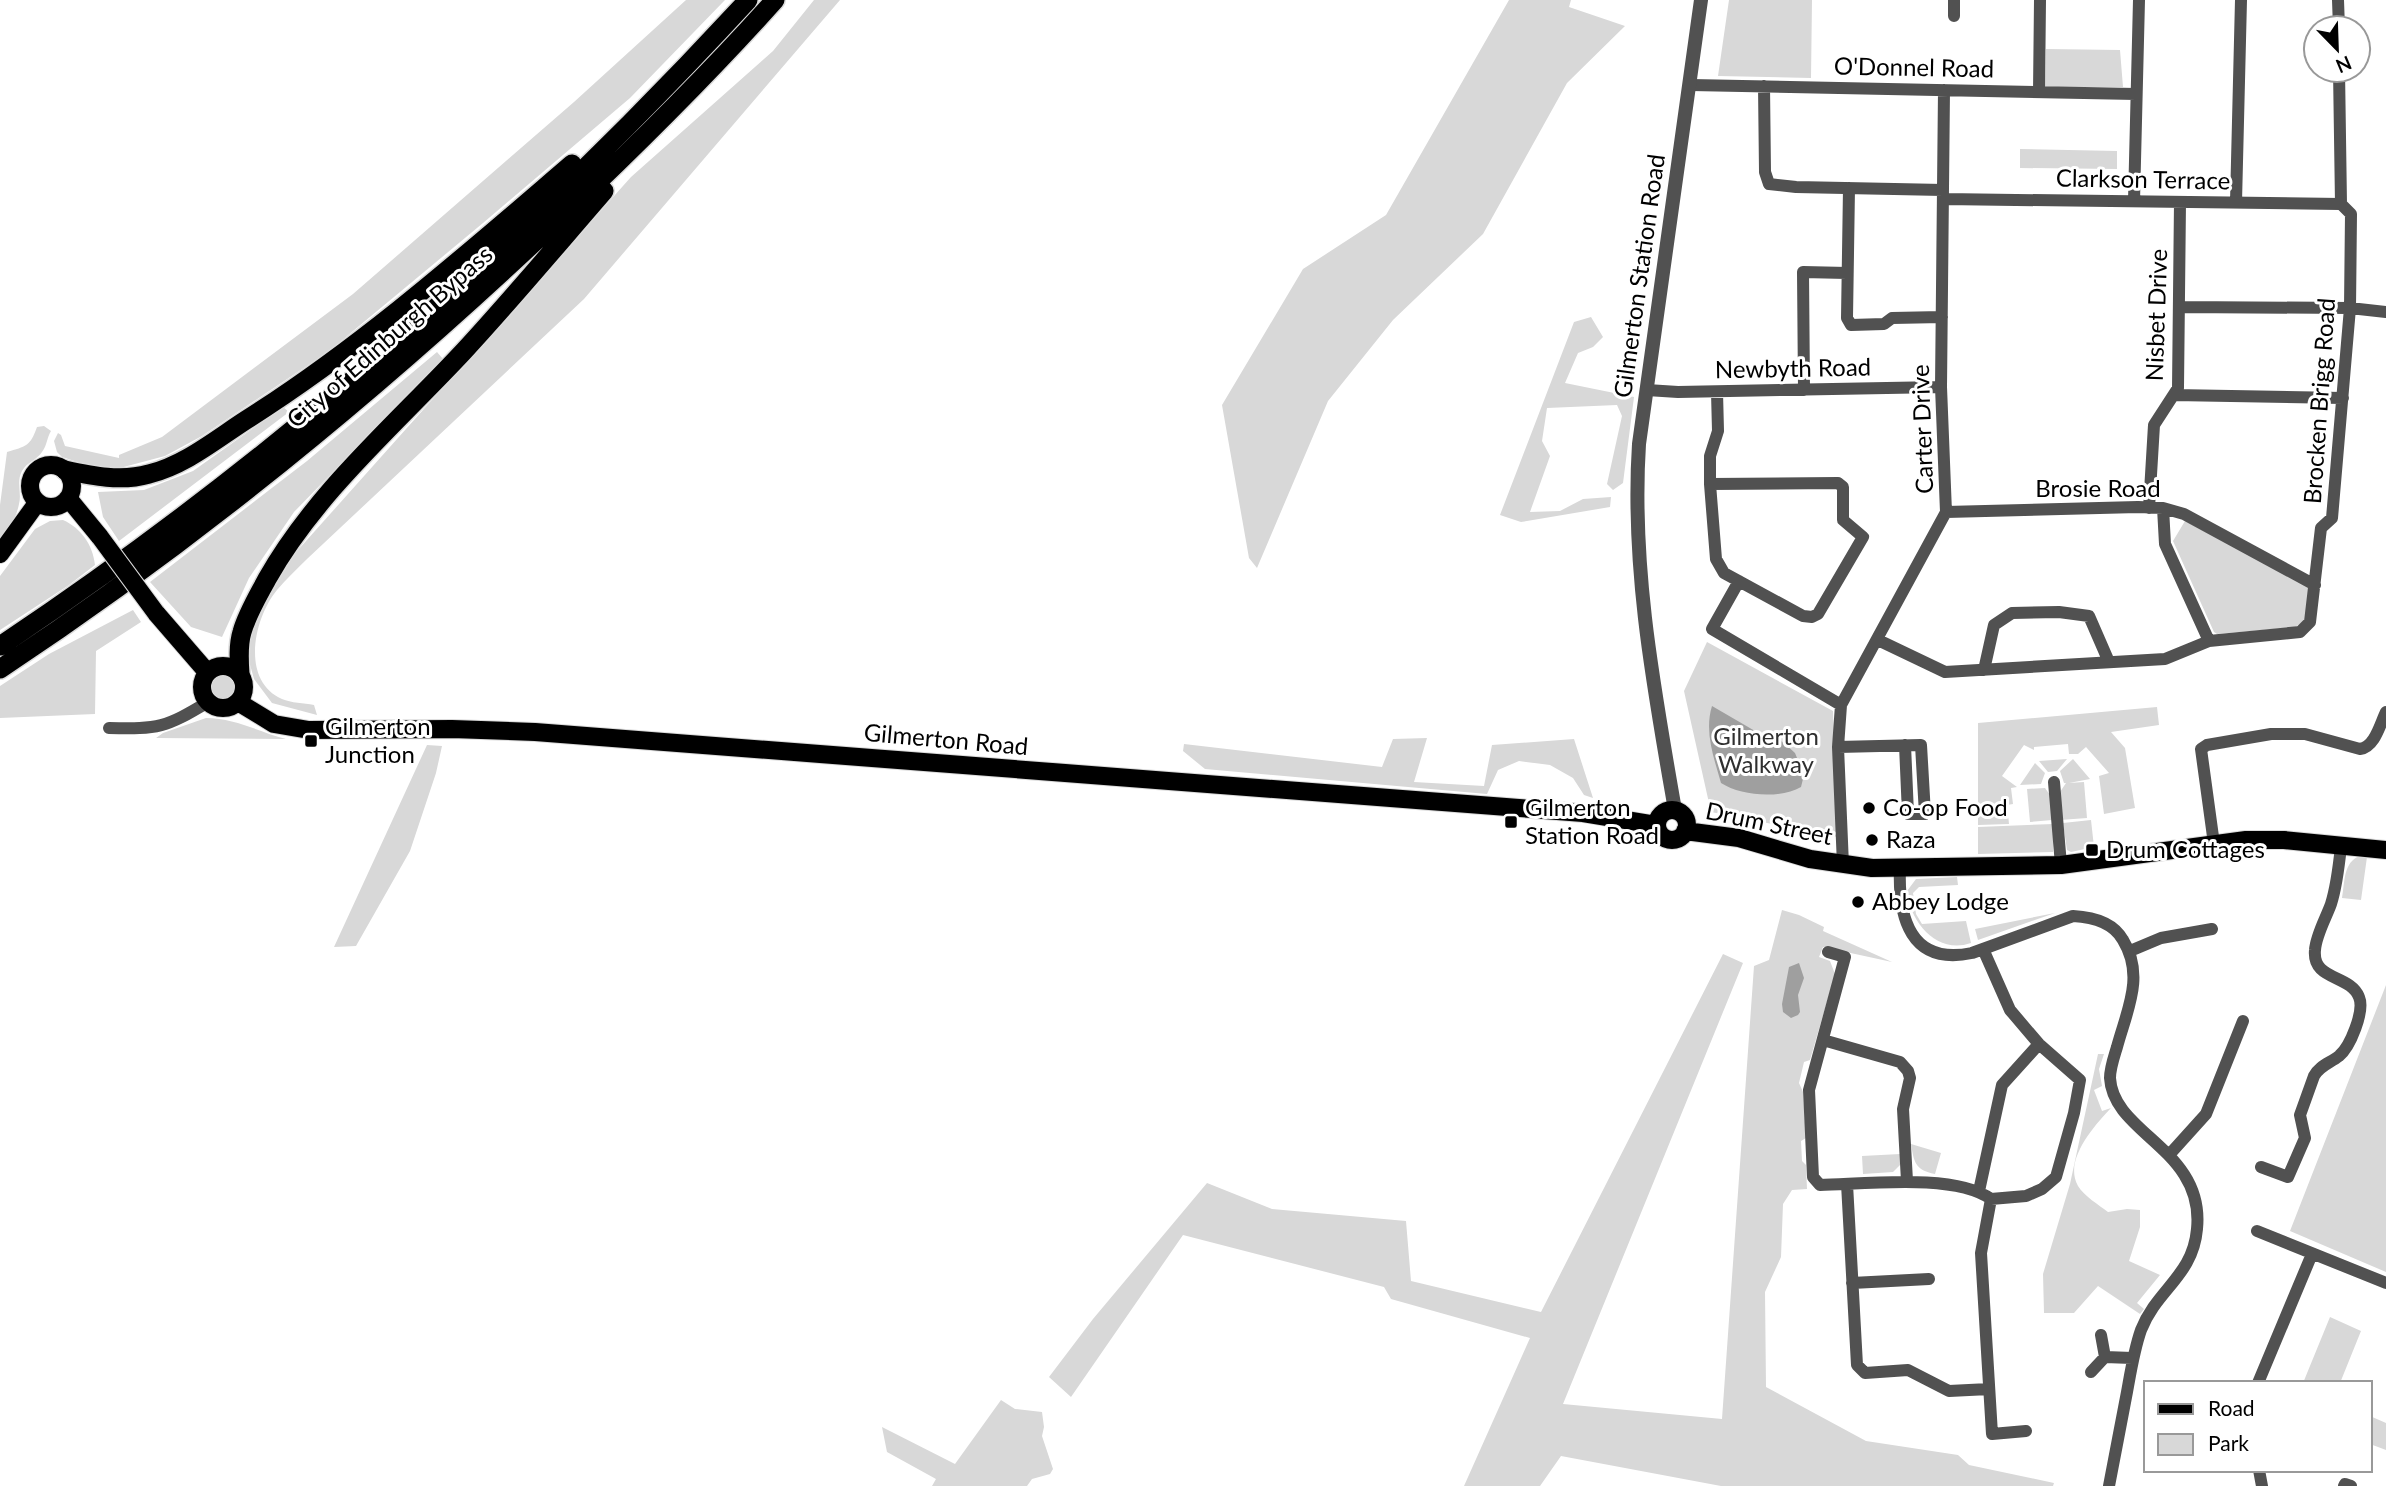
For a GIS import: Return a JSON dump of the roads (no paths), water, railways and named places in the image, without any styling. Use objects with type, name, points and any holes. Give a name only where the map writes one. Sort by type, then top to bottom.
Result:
[{"type":"highway","name":"City of Edinburgh Bypass","points":[[0,646],[99,578],[197,505],[362,371],[561,191],[748,0]]},
{"type":"highway","name":"City of Edinburgh Bypass","points":[[0,669],[113,591],[297,450],[370,390],[470,303],[549,229],[733,47],[775,0]]},
{"type":"highway","points":[[65,470],[102,478],[146,475],[187,458],[281,398],[419,293],[603,137],[706,45]]},
{"type":"highway","points":[[240,674],[242,633],[261,590],[300,529],[332,489],[521,288],[733,47]]},
{"type":"main road","points":[[52,464],[65,470],[71,480],[71,493],[68,498],[57,506],[37,503],[30,490],[32,475],[44,466],[52,464]]},
{"type":"main road","points":[[68,498],[156,613],[207,672]]},
{"type":"main road","points":[[0,555],[37,503]]},
{"type":"main road","points":[[223,666],[240,674],[244,688],[238,702],[223,708],[208,702],[202,687],[207,672],[214,667],[223,666]]},
{"type":"main road","name":"Gilmerton Road","points":[[238,702],[274,724],[309,730],[452,729],[535,732],[1583,813],[1656,825]]},
{"type":"main road","points":[[1675,810],[1686,819],[1685,831],[1678,838],[1668,839],[1660,834],[1656,825],[1661,813],[1675,810]]},
{"type":"main road","name":"Drum Street","points":[[1685,831],[1739,838],[1810,859],[1843,865],[1900,868],[2061,866],[2265,839],[2386,850]]},
{"type":"street","name":"Gilmerton Station Road","points":[[1675,810],[1658,712],[1640,578],[1635,496],[1639,444],[1702,0]]},
{"type":"street","points":[[1954,0],[1954,16]]},
{"type":"street","points":[[2039,92],[2040,0]]},
{"type":"street","points":[[2134,201],[2139,0]]},
{"type":"street","points":[[2236,202],[2241,0]]},
{"type":"street","name":"Brocken Brigg Road","points":[[1878,640],[1945,673],[2165,659],[2209,641],[2300,632],[2310,622],[2321,528],[2333,517],[2350,308],[2351,214],[2341,204],[2339,84]]},
{"type":"street","name":"O'Donnel Road","points":[[1691,85],[2136,93]]},
{"type":"street","name":"Clarkson Terrace","points":[[1764,86],[1765,172],[1769,184],[2134,201],[2341,204]]},
{"type":"street","name":"Carter Drive","points":[[1843,865],[1838,747],[1841,705],[1946,512],[1941,387],[1944,90]]},
{"type":"street","points":[[1849,188],[1847,318],[1851,325],[1884,324],[1892,318],[1942,317]]},
{"type":"street","name":"Nisbet Drive","points":[[2149,508],[2154,425],[2178,388],[2180,202]]},
{"type":"street","points":[[1804,390],[1803,272],[1847,273]]},
{"type":"street","points":[[2180,307],[2350,308],[2386,313]]},
{"type":"street","name":"Newbyth Road","points":[[1647,390],[1717,392],[1941,387]]},
{"type":"street","points":[[1710,484],[1839,483],[1843,487],[1843,520],[1863,537],[1818,614],[1812,617],[1803,616],[1724,573],[1716,559],[1710,484],[1710,456],[1718,431],[1717,392]]},
{"type":"street","points":[[2174,394],[2343,398]]},
{"type":"street","points":[[2163,508],[2165,544],[2209,641]]},
{"type":"street","name":"Brosie Road","points":[[1946,512],[2163,508],[2184,514],[2315,585]]},
{"type":"street","points":[[1739,581],[1712,629],[1841,705]]},
{"type":"street","points":[[1984,670],[1994,625],[2012,613],[2059,612],[2089,616],[2109,662]]},
{"type":"street","points":[[109,728],[162,727],[208,702]]},
{"type":"street","points":[[2214,844],[2200,749],[2282,734],[2305,734],[2323,737],[2360,750],[2371,744],[2386,712]]},
{"type":"street","points":[[1838,747],[1921,745],[1925,814],[1908,814],[1905,746]]},
{"type":"street","points":[[2054,782],[2061,866]]},
{"type":"street","points":[[2261,1167],[2293,1179],[2305,1138],[2300,1115],[2314,1076],[2346,1048],[2361,1012],[2356,989],[2324,973],[2316,960],[2315,949],[2334,892],[2341,845]]},
{"type":"street","points":[[1900,868],[1901,908],[1913,936],[1933,952],[1959,956],[2073,916],[2086,917],[2111,926],[2120,934],[2130,951],[2134,965],[2134,981],[2110,1079],[2119,1105],[2186,1174],[2198,1212],[2194,1250],[2184,1270],[2150,1312],[2142,1327],[2132,1358],[2109,1486]]},
{"type":"street","points":[[2130,951],[2161,938],[2212,929]]},
{"type":"street","points":[[1828,952],[1846,957],[1809,1090],[1813,1177],[1816,1181],[1820,1185],[1907,1181],[1979,1191],[1992,1199],[2025,1196],[2042,1189],[2056,1177],[2074,1113],[2080,1080],[2039,1044],[2010,1010],[1983,949]]},
{"type":"street","points":[[2169,1155],[2206,1114],[2243,1021]]},
{"type":"street","points":[[1822,1040],[1900,1062],[1908,1071],[1910,1078],[1903,1109],[1907,1181]]},
{"type":"street","points":[[1979,1191],[2002,1085],[2039,1044]]},
{"type":"street","points":[[1847,1184],[1857,1365],[1866,1373],[1908,1370],[1950,1391],[1989,1389]]},
{"type":"street","points":[[1992,1199],[1981,1253],[1992,1434],[2026,1432]]},
{"type":"street","points":[[2257,1231],[2386,1283]]},
{"type":"street","points":[[2259,1381],[2312,1254]]},
{"type":"street","points":[[1852,1283],[1929,1279]]},
{"type":"street","points":[[2101,1335],[2105,1357]]},
{"type":"street","points":[[2091,1372],[2105,1357],[2132,1358]]},
{"type":"street","points":[[2344,1486],[2351,1486]]},
{"type":"place","name":"Gilmerton Junction","points":[[311,741]]},
{"type":"place","name":"Co-op Food","points":[[1869,808]]},
{"type":"place","name":"Gilmerton Station Road","points":[[1511,822]]},
{"type":"place","name":"Raza","points":[[1872,840]]},
{"type":"place","name":"Drum Cottages","points":[[2092,850]]},
{"type":"place","name":"Abbey Lodge","points":[[1858,902]]},
{"type":"park label","name":"Gilmerton Walkway","points":[[1766,751]]}]
